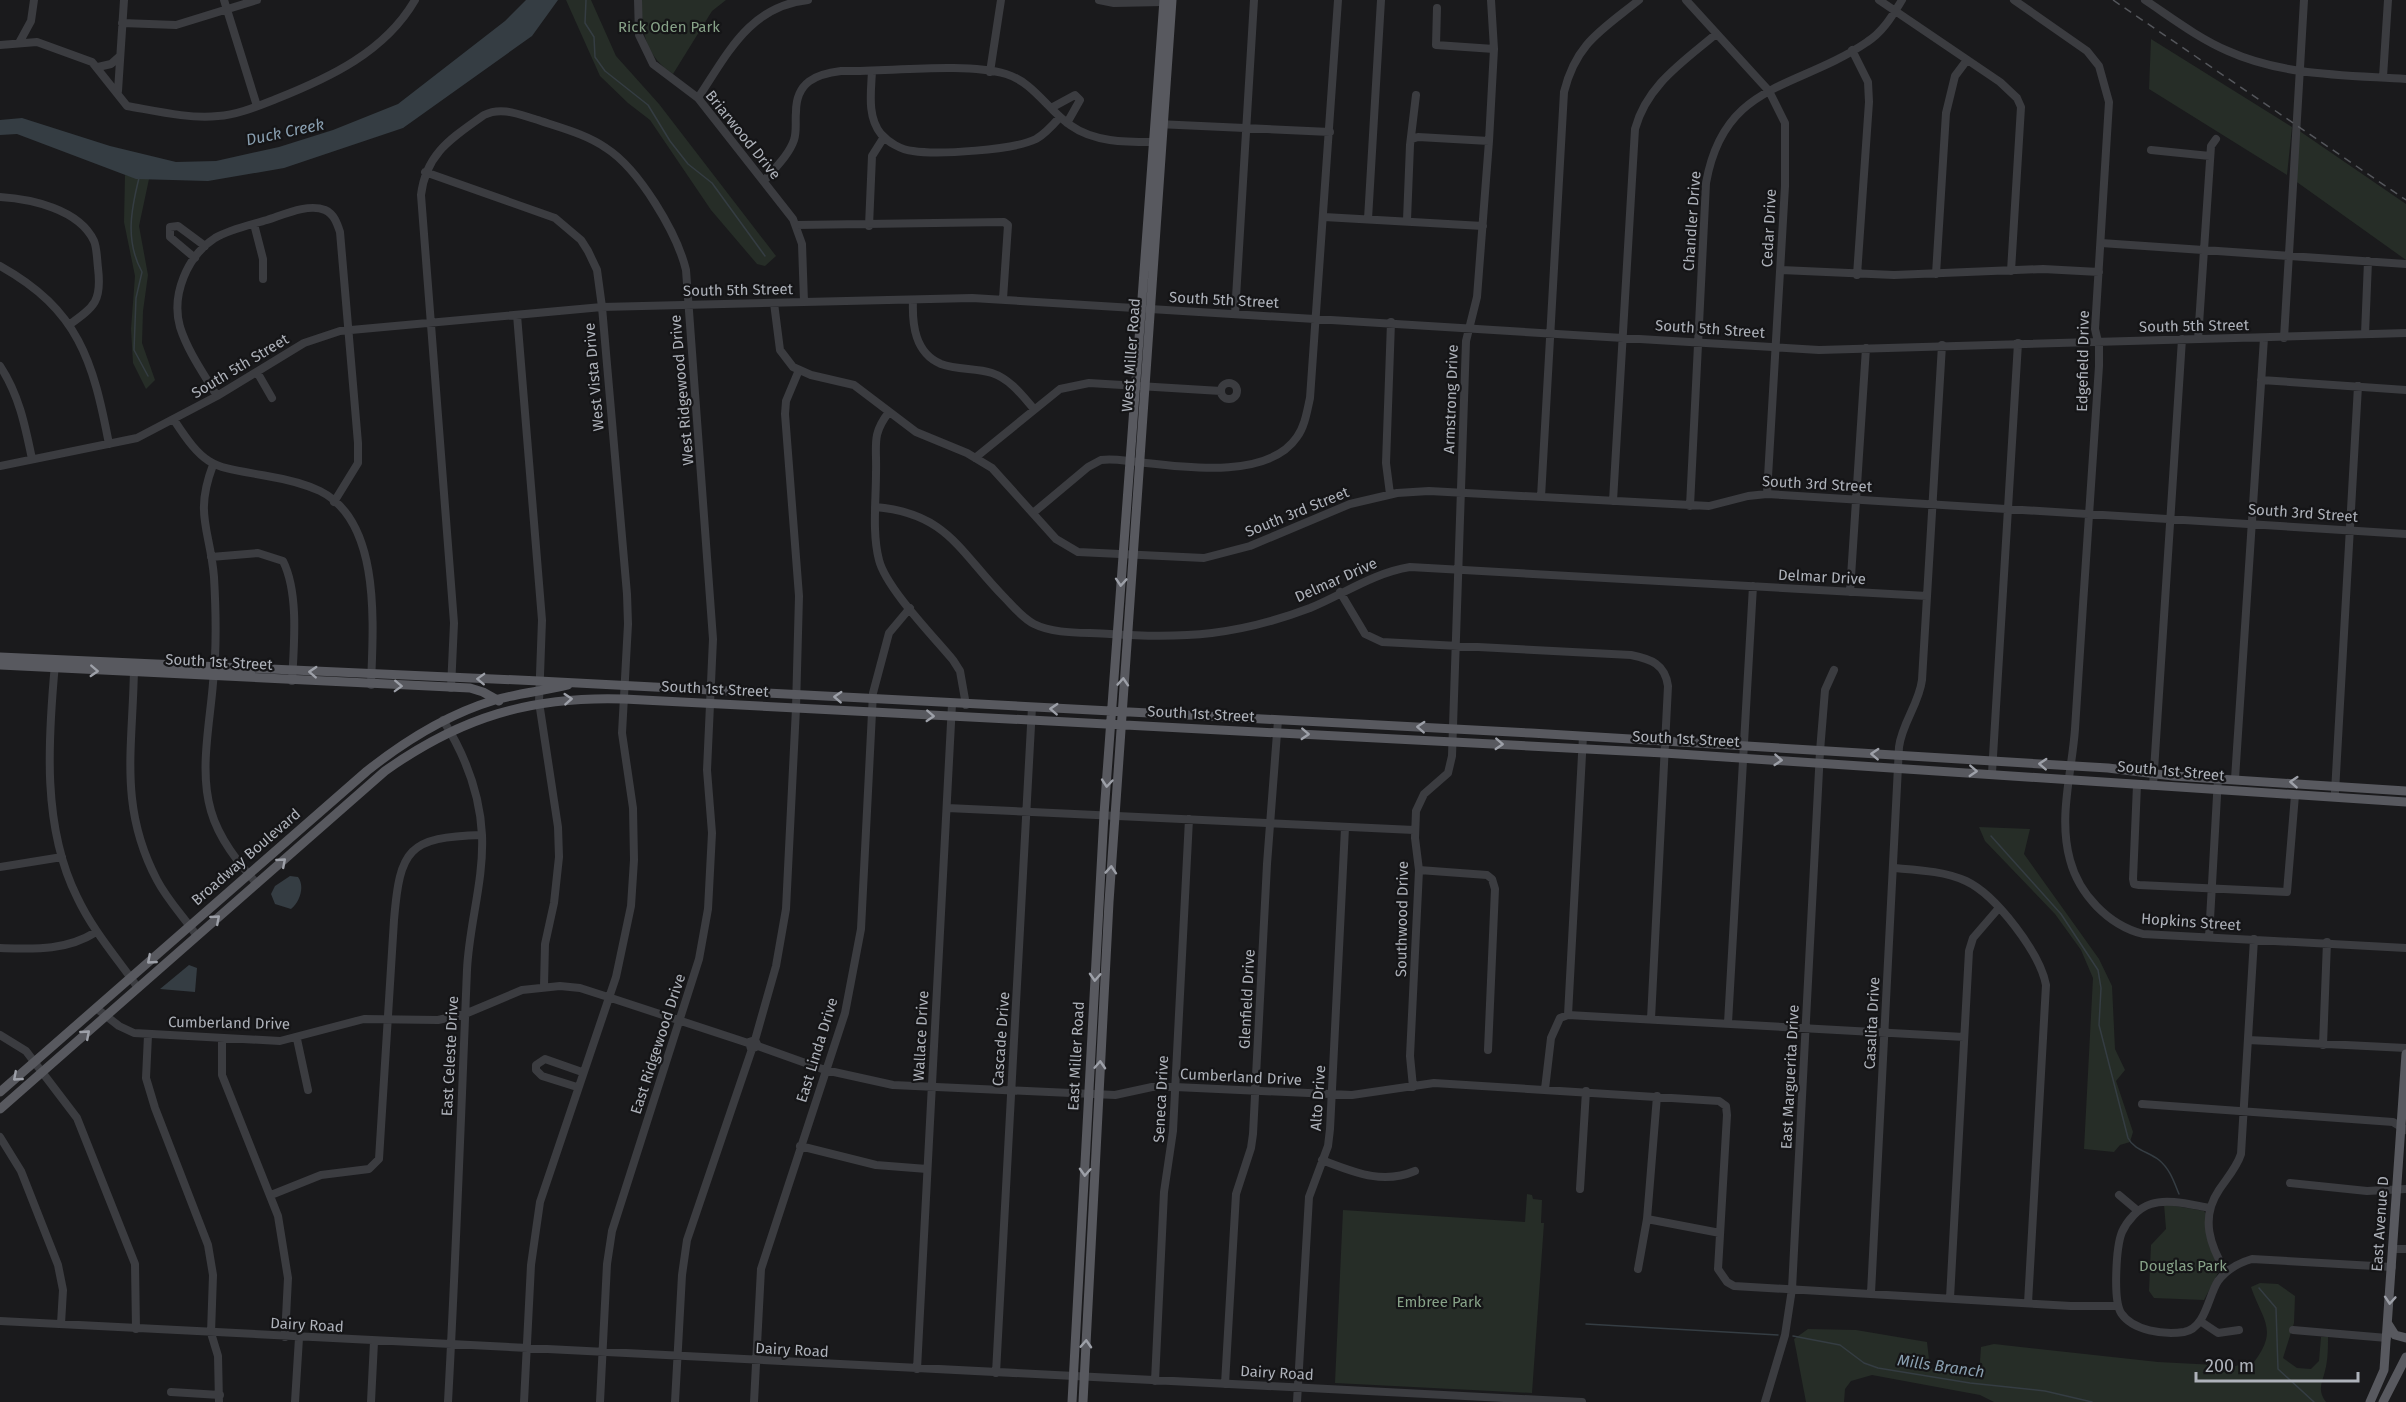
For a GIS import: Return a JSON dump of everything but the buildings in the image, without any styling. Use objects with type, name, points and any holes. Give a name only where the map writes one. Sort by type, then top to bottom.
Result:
[{"type":"main road","name":"West Miller Road","points":[[1117,712],[1144,309],[1160,124],[1166,1]]},
{"type":"main road","name":"South 1st Street","points":[[0,657],[55,664]]},
{"type":"main road","name":"South 1st Street","points":[[0,665],[55,664],[134,668],[173,666],[214,672]]},
{"type":"main road","points":[[148,673],[173,666]]},
{"type":"main road","name":"South 1st Street","points":[[134,668],[148,673],[214,672],[292,676],[371,685],[539,681],[1583,736],[2071,765],[2235,779],[2406,802]]},
{"type":"main road","name":"South 1st Street","points":[[292,676],[372,675],[452,683],[473,689],[497,700],[510,710],[539,702],[624,699],[1664,753],[2069,778],[2138,785],[2295,795],[2406,789]]},
{"type":"main road","name":"South 1st Street","points":[[539,692],[576,684]]},
{"type":"main road","points":[[473,689],[478,698],[474,708]]},
{"type":"main road","name":"Broadway Boulevard","points":[[0,1092],[376,764],[443,720],[497,700],[539,692]]},
{"type":"main road","name":"Broadway Boulevard","points":[[0,1109],[385,771],[450,732],[510,710]]},
{"type":"main road","name":"East Miller Road","points":[[1072,1402],[1086,1242],[1117,712]]},
{"type":"main road","points":[[1188,716],[1188,728]]},
{"type":"main road","points":[[1366,724],[1366,737]]},
{"type":"main road","points":[[376,764],[385,771]]},
{"type":"main road","points":[[330,805],[338,813]]},
{"type":"main road","name":"East Avenue D","points":[[2372,1398],[2384,1370],[2392,1267],[2402,1190],[2406,1053]]},
{"type":"main road","name":"East Miller Road","points":[[1083,1402],[1086,1242]]},
{"type":"main road","points":[[2388,1324],[2395,1335],[2406,1338]]},
{"type":"main road","points":[[2383,1402],[2406,1357]]},
{"type":"street","points":[[20,42],[31,21],[34,0]]},
{"type":"street","points":[[118,94],[124,0]]},
{"type":"street","points":[[224,0],[257,106]]},
{"type":"street","points":[[123,23],[176,25],[257,0]]},
{"type":"street","points":[[0,45],[37,42],[72,53],[98,67],[127,106],[219,116],[257,106],[325,78],[374,48],[399,23],[415,0]]},
{"type":"street","name":"Briarwood Drive","points":[[638,0],[637,24],[644,50],[663,74],[698,98],[796,225],[802,244],[804,302]]},
{"type":"street","points":[[698,98],[742,32],[777,8],[808,0]]},
{"type":"street","points":[[990,72],[1001,0]]},
{"type":"street","points":[[1099,0],[1114,3],[1166,1]]},
{"type":"street","points":[[1235,314],[1254,0]]},
{"type":"street","points":[[1033,513],[1088,467],[1109,459],[1237,467],[1271,456],[1287,448],[1296,438],[1307,412],[1324,217],[1338,0]]},
{"type":"street","points":[[1368,219],[1381,0]]},
{"type":"street","name":"Armstrong Drive","points":[[1454,730],[1466,341],[1477,297],[1483,226],[1494,49],[1491,0]]},
{"type":"street","points":[[1541,497],[1564,92],[1574,60],[1586,43],[1639,0]]},
{"type":"street","name":"Cedar Drive","points":[[1686,0],[1769,91],[1785,123],[1781,270],[1767,494]]},
{"type":"street","points":[[1879,0],[2013,92],[2021,107],[2011,271]]},
{"type":"street","name":"Chandler Drive","points":[[1690,506],[1706,183],[1710,157],[1727,125],[1748,106],[1769,91],[1852,50],[1877,35],[1902,0]]},
{"type":"street","name":"Edgefield Drive","points":[[2014,0],[2087,51],[2099,66],[2106,84],[2109,102],[2095,329],[2099,351],[2071,765]]},
{"type":"street","points":[[2145,0],[2228,51],[2268,64],[2300,71],[2406,79]]},
{"type":"street","points":[[2284,338],[2304,0]]},
{"type":"street","points":[[2383,77],[2388,0]]},
{"type":"street","points":[[1437,8],[1436,45],[1494,49]]},
{"type":"street","points":[[1613,501],[1635,129],[1646,100],[1660,80],[1716,34]]},
{"type":"street","points":[[1852,50],[1868,82],[1869,102],[1857,275]]},
{"type":"street","points":[[98,67],[111,64],[120,56]]},
{"type":"street","points":[[1936,274],[1946,113],[1955,76],[1967,60]]},
{"type":"street","points":[[764,181],[785,156],[795,138],[797,101],[800,90],[808,80],[823,74],[841,71],[990,72],[1016,79],[1082,133],[1100,138],[1158,142]]},
{"type":"street","points":[[872,72],[870,101],[873,121],[884,137],[895,145],[912,151],[1016,146],[1037,138],[1060,117]]},
{"type":"street","points":[[1051,108],[1075,95],[1080,99],[1067,123]]},
{"type":"street","points":[[1407,220],[1410,145],[1416,95]]},
{"type":"street","name":"West Ridgewood Drive","points":[[425,172],[435,154],[491,112],[509,111],[590,138],[620,159],[676,236],[686,270],[708,540],[713,639],[711,690]]},
{"type":"street","points":[[1160,124],[1330,132]]},
{"type":"street","points":[[869,226],[872,156],[884,137]]},
{"type":"street","points":[[1412,139],[1439,137],[1489,141]]},
{"type":"street","points":[[2198,339],[2210,156],[2211,146],[2216,139]]},
{"type":"street","points":[[2151,150],[2210,156]]},
{"type":"street","points":[[425,172],[421,195],[454,623],[452,683]]},
{"type":"street","name":"West Vista Drive","points":[[425,172],[555,218],[581,240],[588,251],[597,270],[602,307],[627,594],[622,734],[633,808],[634,860],[629,917],[608,997],[540,1202],[531,1265],[524,1402]]},
{"type":"street","points":[[0,197],[28,199],[45,205],[78,221],[95,242],[100,288],[98,300],[69,325]]},
{"type":"street","points":[[217,396],[193,356],[180,327],[180,293],[185,274],[205,246],[226,232],[316,208],[326,210],[335,219],[340,232],[358,463],[334,502]]},
{"type":"street","points":[[1324,217],[1483,226]]},
{"type":"street","points":[[796,225],[869,226],[1004,222],[1008,225],[1003,299]]},
{"type":"street","points":[[254,224],[263,259],[263,279]]},
{"type":"street","points":[[195,258],[170,237],[170,227],[178,226],[205,246]]},
{"type":"street","points":[[2101,243],[2406,264]]},
{"type":"street","points":[[2365,334],[2368,261]]},
{"type":"street","points":[[0,266],[49,301],[69,325],[86,352],[99,390],[110,444]]},
{"type":"street","points":[[1781,270],[1857,275],[2082,270],[2099,272]]},
{"type":"street","name":"South 5th Street","points":[[0,466],[137,438],[217,396],[304,343],[349,329],[602,307],[1003,299],[1819,350],[2097,340],[2284,338],[2406,333]]},
{"type":"street","points":[[913,300],[912,324],[915,335],[934,360],[942,364],[992,373],[1018,389],[1034,409]]},
{"type":"street","points":[[675,1402],[682,1275],[687,1240],[753,1045],[776,966],[786,909],[799,596],[785,414],[786,400],[799,370],[793,368],[780,350],[774,303]]},
{"type":"street","points":[[518,315],[542,620],[539,702],[558,827],[559,857],[554,903],[545,944],[544,986]]},
{"type":"street","points":[[1390,494],[1386,447],[1391,322]]},
{"type":"street","points":[[2235,779],[2264,338]]},
{"type":"street","points":[[2153,786],[2182,339]]},
{"type":"street","points":[[1992,773],[2018,343]]},
{"type":"street","name":"Casalita Drive","points":[[1871,1293],[1898,767],[1903,729],[1921,689],[1942,345]]},
{"type":"street","points":[[1850,592],[1866,348]]},
{"type":"street","points":[[0,366],[13,385],[21,407],[32,459]]},
{"type":"street","name":"South 3rd Street","points":[[799,370],[854,385],[916,432],[975,458],[1007,483],[1066,547],[1093,555],[1204,558],[1286,533],[1350,504],[1390,494],[1461,493],[1690,506],[1720,504],[1748,496],[1767,494],[2406,534]]},
{"type":"street","points":[[257,372],[272,398]]},
{"type":"street","points":[[2261,380],[2406,390]]},
{"type":"street","points":[[975,458],[1060,389],[1073,384],[1089,382],[1221,391]]},
{"type":"street","points":[[2335,792],[2358,386]]},
{"type":"street","points":[[889,412],[877,427],[876,507],[879,563],[891,583],[960,671],[966,705]]},
{"type":"street","points":[[174,420],[194,450],[213,465],[297,482],[322,492],[349,518],[367,557],[373,633],[371,685]]},
{"type":"street","points":[[213,465],[205,487],[202,507],[211,557],[216,617],[207,760],[210,809],[231,853],[257,884]]},
{"type":"street","name":"Delmar Drive","points":[[876,507],[907,512],[933,522],[952,539],[1020,614],[1034,624],[1055,630],[1122,635],[1206,636],[1250,628],[1314,606],[1340,592],[1396,570],[1459,569],[1927,596]]},
{"type":"street","points":[[211,557],[258,554],[283,561],[290,578],[294,630],[292,676]]},
{"type":"street","points":[[1728,1023],[1741,758],[1753,586]]},
{"type":"street","points":[[1340,592],[1359,627],[1371,638],[1382,642],[1630,655],[1649,659],[1664,670],[1666,677],[1665,741],[1651,1019]]},
{"type":"street","name":"East Linda Drive","points":[[754,1402],[761,1269],[845,1013],[861,929],[872,699],[889,633],[910,608]]},
{"type":"street","points":[[55,664],[51,789],[54,824],[62,857],[76,896],[96,932],[138,988]]},
{"type":"street","points":[[134,668],[129,782],[138,833],[158,882],[197,936]]},
{"type":"street","name":"East Marguerita Drive","points":[[1765,1402],[1785,1335],[1792,1289],[1820,751],[1825,690],[1834,670]]},
{"type":"street","name":"East Ridgewood Drive","points":[[600,1402],[607,1264],[612,1231],[681,1021],[699,959],[708,909],[712,833],[707,770],[711,690]]},
{"type":"street","name":"Wallace Drive","points":[[917,1369],[952,704]]},
{"type":"street","name":"Cascade Drive","points":[[996,1373],[1032,707]]},
{"type":"street","name":"East Celeste Drive","points":[[443,720],[459,748],[471,780],[482,835],[481,871],[468,952],[448,1402]]},
{"type":"street","name":"Glenfield Drive","points":[[1225,1384],[1236,1194],[1251,1148],[1256,1091],[1267,864],[1272,824],[1278,720]]},
{"type":"street","name":"Southwood Drive","points":[[1413,1087],[1410,1056],[1419,870],[1414,830],[1416,811],[1422,797],[1442,780],[1450,769],[1454,730]]},
{"type":"street","points":[[1568,1015],[1583,736]]},
{"type":"street","name":"Hopkins Street","points":[[2071,765],[2066,845],[2079,882],[2092,901],[2112,920],[2136,933],[2151,936],[2327,942],[2406,948]]},
{"type":"street","points":[[2209,937],[2218,778]]},
{"type":"street","points":[[2138,785],[2133,879],[2134,884],[2139,885],[2287,892],[2295,795]]},
{"type":"street","points":[[947,808],[1414,830]]},
{"type":"street","name":"Seneca Drive","points":[[1155,1381],[1164,1192],[1171,1153],[1189,819]]},
{"type":"street","name":"Alto Drive","points":[[1297,1402],[1309,1197],[1328,1146],[1345,828]]},
{"type":"street","points":[[271,1195],[321,1175],[369,1169],[379,1159],[395,909],[402,864],[416,848],[431,840],[450,836],[482,835]]},
{"type":"street","points":[[0,867],[62,857]]},
{"type":"street","points":[[1894,868],[1949,875],[1967,881],[1980,889],[2028,943],[2039,962],[2046,985],[2028,1303]]},
{"type":"street","points":[[1419,870],[1487,875],[1492,879],[1495,890],[1488,1050]]},
{"type":"street","points":[[1950,1298],[1969,951],[1973,938],[1998,909]]},
{"type":"street","points":[[0,948],[57,947],[83,940],[96,932]]},
{"type":"street","points":[[2226,1272],[2210,1238],[2210,1208],[2238,1163],[2244,1111],[2254,939]]},
{"type":"street","points":[[2323,1045],[2327,942]]},
{"type":"street","name":"Cumberland Drive","points":[[96,1008],[127,1030],[148,1035],[280,1041],[297,1039],[358,1020],[438,1020],[465,1014],[522,990],[544,986],[580,988],[825,1070],[893,1085],[1094,1094],[1125,1094],[1152,1087],[1174,1087],[1332,1095],[1434,1083],[1701,1098],[1719,1101],[1726,1106],[1720,1233]]},
{"type":"street","points":[[1545,1089],[1551,1038],[1560,1018],[1568,1015],[1885,1030],[1964,1037]]},
{"type":"street","points":[[0,1035],[26,1051],[77,1118],[131,1249],[137,1281],[136,1329]]},
{"type":"street","points":[[148,1035],[146,1078],[155,1108],[208,1245],[213,1275],[211,1333],[218,1356],[219,1399],[171,1392]]},
{"type":"street","points":[[222,1039],[222,1075],[271,1195],[283,1237],[288,1278],[285,1337]]},
{"type":"street","points":[[297,1039],[308,1090]]},
{"type":"street","points":[[2248,1040],[2406,1048]]},
{"type":"street","points":[[577,1087],[542,1076],[536,1070],[536,1065],[545,1059],[582,1072]]},
{"type":"street","points":[[1580,1189],[1586,1091]]},
{"type":"street","points":[[1638,1269],[1647,1219],[1657,1096]]},
{"type":"street","points":[[2142,1104],[2393,1122],[2404,1128]]},
{"type":"street","points":[[0,1137],[21,1171],[58,1265],[63,1290],[61,1324]]},
{"type":"street","points":[[800,1146],[876,1165],[927,1169]]},
{"type":"street","points":[[1322,1160],[1370,1177],[1402,1176],[1415,1171]]},
{"type":"street","points":[[2290,1183],[2367,1191],[2402,1190]]},
{"type":"street","points":[[2119,1195],[2138,1211]]},
{"type":"street","points":[[2210,1208],[2163,1202],[2150,1204],[2138,1211],[2126,1226],[2119,1243],[2117,1305],[2122,1315],[2139,1328],[2185,1332],[2200,1321],[2214,1288],[2226,1272],[2237,1263],[2252,1258],[2392,1267]]},
{"type":"street","points":[[1647,1219],[1720,1233],[1718,1269],[1727,1282],[1734,1286],[2080,1307],[2117,1305]]},
{"type":"street","points":[[2394,1249],[2406,1249]]},
{"type":"street","points":[[2200,1321],[2218,1333],[2228,1334],[2239,1329]]},
{"type":"street","name":"Dairy Road","points":[[0,1322],[1225,1384],[1448,1399],[1582,1402]]},
{"type":"street","points":[[2294,1330],[2387,1338]]},
{"type":"street","points":[[295,1402],[299,1338]]},
{"type":"street","points":[[371,1402],[374,1342]]},
{"type":"green space","points":[[566,0],[591,0],[616,56],[659,104],[776,256],[765,266],[757,264],[711,210],[650,120],[600,76]]},
{"type":"green space","name":"Rick Oden Park","points":[[642,0],[726,0],[712,11],[673,74],[656,59],[647,42],[642,22]]},
{"type":"green space","points":[[2151,39],[2292,127],[2287,175],[2149,89]]},
{"type":"green space","points":[[2298,130],[2406,204],[2406,260],[2294,180]]},
{"type":"green space","points":[[125,175],[149,179],[139,226],[148,275],[143,311],[142,343],[155,380],[146,389],[133,363],[131,329],[135,276],[124,222]]},
{"type":"green space","points":[[1979,827],[2030,829],[2024,854],[2099,959],[2112,986],[2115,1049],[2125,1070],[2116,1081],[2133,1132],[2130,1142],[2120,1145],[2114,1152],[2084,1149],[2093,978],[2081,950],[2055,914],[1985,841]]},
{"type":"green space","name":"Embree Park","points":[[1527,1194],[1532,1195],[1533,1199],[1542,1200],[1541,1223],[1544,1223],[1532,1393],[1335,1383],[1343,1210],[1525,1222]]},
{"type":"green space","name":"Douglas Park","points":[[2164,1204],[2204,1211],[2206,1214],[2210,1248],[2220,1269],[2204,1300],[2154,1298],[2149,1291],[2151,1245],[2166,1229]]},
{"type":"green space","points":[[2260,1283],[2278,1284],[2295,1296],[2294,1323],[2283,1358],[2297,1368],[2311,1369],[2319,1361],[2321,1337],[2328,1337],[2327,1363],[2321,1386],[2326,1402],[1994,1402],[1980,1395],[1872,1375],[1851,1381],[1845,1389],[1844,1402],[1806,1402],[1794,1339],[1808,1329],[1856,1330],[1927,1342],[1930,1368],[1979,1377],[1981,1347],[1994,1344],[2158,1362],[2235,1366],[2254,1362],[2266,1341],[2266,1324],[2251,1287]]},
{"type":"shaded area","points":[[526,0],[558,0],[532,36],[403,128],[284,168],[208,181],[136,179],[17,134],[0,135],[0,120],[22,118],[110,146],[176,162],[216,161],[279,147],[333,130],[398,104],[505,21]]},
{"type":"shaded area","points":[[290,876],[298,877],[301,885],[299,898],[291,909],[275,904],[271,894],[275,886]]},
{"type":"shaded area","points":[[189,965],[197,968],[195,992],[160,989]]},
{"type":"waterway","points":[[586,0],[585,23],[594,37],[595,57],[605,71],[648,105],[670,141],[688,164],[712,183],[765,256]]},
{"type":"waterway","points":[[139,178],[131,225],[133,249],[142,272],[136,298],[134,350],[148,376]]},
{"type":"waterway","points":[[1991,836],[2061,914],[2098,970],[2101,988],[2099,1025],[2128,1138],[2134,1145],[2155,1157],[2166,1167],[2179,1194]]},
{"type":"waterway","points":[[2259,1288],[2276,1308],[2278,1369],[2314,1402]]},
{"type":"waterway","name":"Mills Branch","points":[[1586,1324],[1778,1335]]},
{"type":"waterway","name":"Mills Branch","points":[[1793,1336],[1840,1345],[1864,1363],[1878,1368],[1970,1383],[2045,1391],[2092,1402]]},
{"type":"railway","points":[[2113,0],[2406,200]]},
{"type":"water label","name":"Duck Creek","points":[[285,132]]}]
